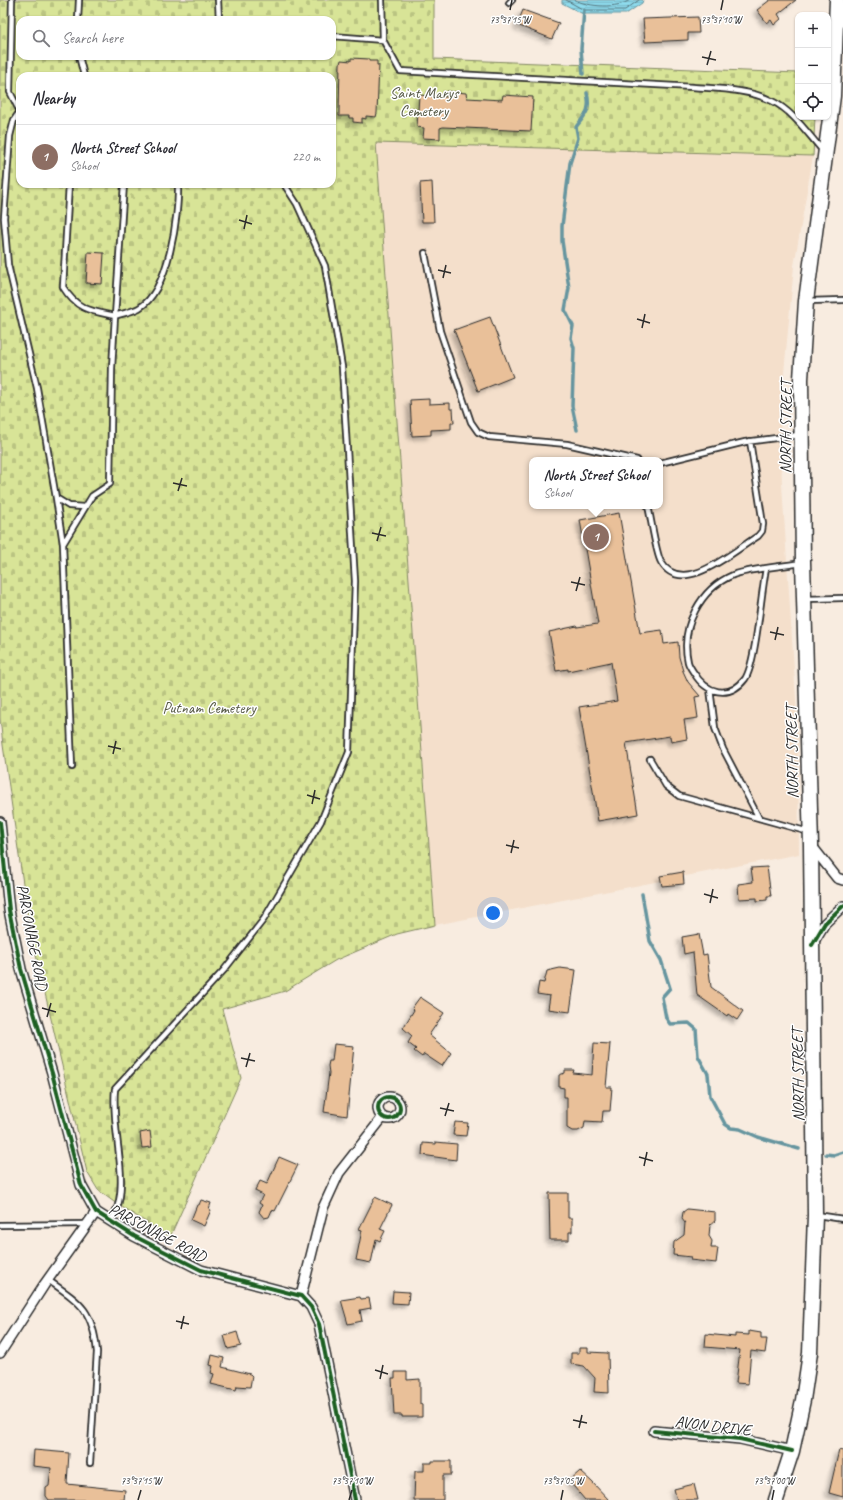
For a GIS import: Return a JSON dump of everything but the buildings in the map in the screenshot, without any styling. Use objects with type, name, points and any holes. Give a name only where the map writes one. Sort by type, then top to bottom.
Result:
[{"type":"main road","name":"NORTH STREET","points":[[776,1500],[792,1451],[803,1400],[810,1353],[815,1215],[811,839],[801,435],[802,379],[806,301],[833,96],[840,17],[837,0]]},
{"type":"street","name":"PARSONAGE ROAD","points":[[0,822],[9,910],[21,969],[52,1073],[81,1185],[96,1212],[134,1236],[201,1270],[301,1296]]},
{"type":"street","points":[[811,839],[837,878],[843,880]]},
{"type":"street","points":[[812,944],[825,923],[843,906]]},
{"type":"street","points":[[356,1500],[319,1324],[311,1307],[301,1296],[323,1208],[339,1173],[383,1117]]},
{"type":"street","points":[[0,1353],[48,1280],[96,1212]]},
{"type":"street","name":"AVON DRIVE","points":[[654,1431],[740,1439],[792,1451]]},
{"type":"lane","points":[[12,0],[10,92],[16,104]]},
{"type":"lane","points":[[78,16],[79,0]]},
{"type":"lane","points":[[218,0],[219,16]]},
{"type":"lane","points":[[382,0],[383,40],[400,71],[693,87],[731,90],[758,95],[773,101],[792,115],[825,154]]},
{"type":"lane","points":[[336,36],[383,40]]},
{"type":"lane","points":[[80,60],[83,72]]},
{"type":"lane","points":[[16,117],[10,136],[4,218],[8,265],[37,388],[63,544],[72,767]]},
{"type":"lane","points":[[69,188],[64,287],[71,300],[80,306],[91,311],[115,316],[139,308],[148,300],[159,284],[167,263],[175,231],[179,200],[178,188]]},
{"type":"lane","points":[[63,544],[84,506],[92,496],[110,484],[112,368],[124,188]]},
{"type":"lane","points":[[111,1222],[119,1202],[120,1195],[120,1177],[113,1104],[115,1089],[224,970],[264,919],[321,821],[349,752],[355,581],[342,367],[325,266],[297,204],[287,188]]},
{"type":"lane","points":[[425,253],[440,332],[471,422],[478,432],[490,437],[567,444],[624,457]]},
{"type":"lane","points":[[806,301],[843,300]]},
{"type":"lane","points":[[663,462],[750,441],[801,435]]},
{"type":"lane","points":[[649,509],[660,561],[672,573],[681,576],[700,573],[752,540],[762,531],[763,524],[750,441]]},
{"type":"lane","points":[[56,498],[69,506],[84,506]]},
{"type":"lane","points":[[766,569],[752,662],[746,678],[736,689],[725,692],[710,689],[699,682],[688,663],[686,636],[691,619],[702,597],[718,584],[734,575],[803,562]]},
{"type":"lane","points":[[805,599],[843,598]]},
{"type":"lane","points":[[710,689],[714,728],[759,818]]},
{"type":"lane","points":[[650,759],[666,786],[679,796],[759,818],[811,839]]},
{"type":"lane","points":[[815,1215],[843,1219]]},
{"type":"lane","points":[[0,1225],[87,1224]]},
{"type":"lane","points":[[48,1280],[73,1297],[88,1313],[95,1334],[97,1352],[90,1463]]},
{"type":"shaded area","points":[[376,143],[813,156],[794,266],[780,416],[782,485],[798,731],[799,854],[435,925]]},
{"type":"green space","name":"Putnam Cemetery","points":[[0,0],[434,0],[434,59],[795,73],[795,120],[815,120],[813,156],[376,143],[435,925],[397,934],[336,960],[285,991],[222,1009],[241,1078],[170,1237],[114,1202],[98,1190],[87,1172],[29,925],[0,718]]},
{"type":"water","points":[[562,0],[643,0],[642,3],[626,14],[583,14],[562,3]]},
{"type":"waterway","points":[[583,74],[581,49],[584,10]]},
{"type":"waterway","points":[[577,430],[572,406],[574,348],[571,338],[573,326],[565,310],[569,288],[562,241],[562,226],[570,163],[578,138],[576,127],[587,112],[587,93]]},
{"type":"waterway","points":[[642,894],[650,941],[661,960],[670,988],[662,997],[666,1018],[670,1024],[689,1023],[696,1029],[698,1056],[708,1074],[710,1096],[725,1124],[731,1128],[740,1129],[758,1137],[799,1149]]},
{"type":"waterway","points":[[826,1154],[834,1155],[843,1152]]},
{"type":"cycle path","points":[[0,822],[9,910],[21,969],[52,1073],[81,1185],[96,1212],[134,1236],[201,1270],[301,1296],[311,1307],[319,1324],[355,1500]]},
{"type":"cycle path","points":[[812,945],[825,923],[843,906]]},
{"type":"cycle path","points":[[389,1097],[397,1100],[400,1108],[397,1116],[389,1119],[381,1116],[378,1108],[381,1100],[389,1097]]},
{"type":"cycle path","points":[[654,1431],[740,1439],[792,1451]]},
{"type":"place","name":"North Street School","points":[[596,537]]},
{"type":"park label","name":"Saint Marys Cemetery","points":[[424,101]]}]
